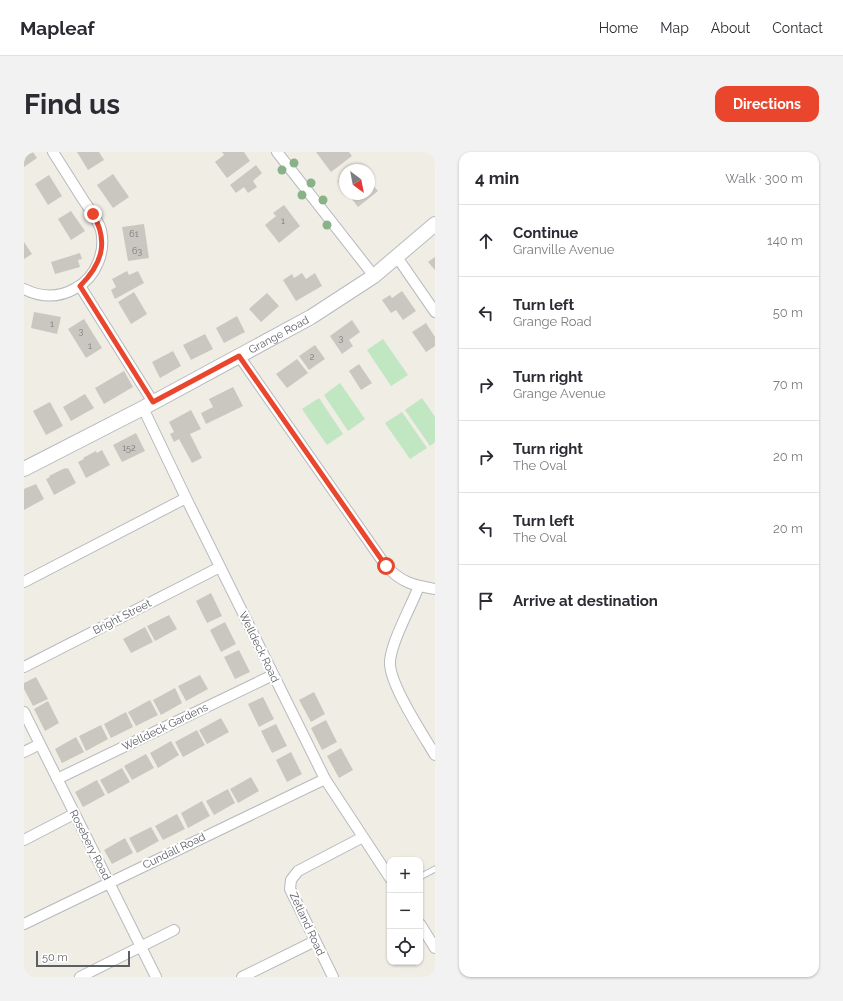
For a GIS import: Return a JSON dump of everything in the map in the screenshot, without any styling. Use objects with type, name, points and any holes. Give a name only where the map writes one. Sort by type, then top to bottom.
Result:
[{"type":"street","points":[[24,289],[40,295],[55,296],[69,292],[80,286],[91,275],[99,261],[102,249],[101,230],[93,214],[53,152]]},
{"type":"street","points":[[277,152],[374,276]]},
{"type":"street","name":"Grange Road","points":[[24,469],[311,318],[374,276],[435,224]]},
{"type":"street","points":[[397,257],[435,312]]},
{"type":"street","name":"Welldeck Road","points":[[80,286],[148,405],[186,498],[325,779],[387,874]]},
{"type":"street","points":[[239,356],[386,566],[403,581],[435,589]]},
{"type":"street","points":[[24,582],[186,498]]},
{"type":"street","name":"Bright Street","points":[[24,667],[220,567]]},
{"type":"street","points":[[420,586],[393,647],[390,662],[392,677],[399,693],[435,755]]},
{"type":"street","name":"Welldeck Gardens","points":[[58,779],[273,675]]},
{"type":"street","name":"Rosebery Road","points":[[24,712],[156,977]]},
{"type":"street","points":[[24,752],[40,744]]},
{"type":"street","name":"Cundall Road","points":[[24,924],[325,779]]},
{"type":"street","points":[[24,840],[74,814]]},
{"type":"street","name":"Zetland Road","points":[[329,976],[290,889],[291,880],[298,871],[363,838]]},
{"type":"street","points":[[423,929],[435,948]]},
{"type":"street","points":[[80,977],[174,930]]},
{"type":"street","points":[[242,977],[314,941]]},
{"type":"lane","points":[[423,876],[435,869]]},
{"type":"green space","points":[[383,339],[408,375],[391,386],[367,350]]},
{"type":"green space","points":[[340,383],[365,419],[348,431],[324,395]]},
{"type":"green space","points":[[319,398],[343,434],[327,445],[302,409]]},
{"type":"green space","points":[[422,398],[435,417],[435,442],[430,446],[405,410]]},
{"type":"green space","points":[[402,412],[427,448],[410,459],[385,423]]},
{"type":"building","points":[[24,152],[33,152],[37,158],[24,167]]},
{"type":"building","points":[[77,152],[99,152],[104,160],[88,170]]},
{"type":"building","points":[[222,152],[244,152],[250,161],[227,178],[215,162],[224,155]]},
{"type":"building","points":[[316,152],[349,152],[352,156],[342,164],[339,164],[339,166],[331,172]]},
{"type":"building","points":[[256,165],[262,173],[253,181],[257,187],[248,193],[244,187],[236,193],[230,185]]},
{"type":"building","points":[[113,174],[129,197],[113,208],[97,185]]},
{"type":"building","points":[[49,175],[62,196],[48,205],[35,184]]},
{"type":"building","points":[[353,200],[367,200],[358,207]]},
{"type":"building","points":[[284,205],[300,226],[279,243],[265,225],[276,216],[273,213]]},
{"type":"building","points":[[71,211],[85,231],[71,240],[58,219]]},
{"type":"building","points":[[144,224],[149,258],[128,261],[122,227]]},
{"type":"building","points":[[24,242],[32,254],[24,259]]},
{"type":"building","points":[[80,253],[82,259],[78,260],[80,267],[55,274],[51,262]]},
{"type":"building","points":[[435,257],[435,270],[428,262]]},
{"type":"building","points":[[127,271],[129,275],[138,271],[144,283],[115,299],[111,290],[116,287],[112,279]]},
{"type":"building","points":[[302,273],[306,279],[315,273],[322,286],[296,301],[283,280],[292,274],[294,278]]},
{"type":"building","points":[[402,291],[416,311],[403,320],[396,310],[391,313],[382,300],[390,295],[392,298]]},
{"type":"building","points":[[134,292],[147,314],[131,324],[118,302]]},
{"type":"building","points":[[267,293],[279,306],[261,322],[249,309]]},
{"type":"building","points":[[34,312],[61,317],[57,334],[31,328]]},
{"type":"building","points":[[237,316],[245,332],[224,343],[216,328]]},
{"type":"building","points":[[84,319],[102,348],[86,358],[68,329]]},
{"type":"building","points":[[352,320],[360,332],[349,340],[353,346],[342,354],[330,336]]},
{"type":"building","points":[[426,323],[435,337],[435,346],[426,352],[412,332]]},
{"type":"building","points":[[205,334],[213,349],[191,360],[183,345]]},
{"type":"building","points":[[315,345],[325,359],[309,370],[299,356]]},
{"type":"building","points":[[173,351],[181,366],[160,378],[152,362]]},
{"type":"building","points":[[297,359],[308,373],[287,388],[276,374]]},
{"type":"building","points":[[359,364],[372,383],[361,390],[349,371]]},
{"type":"building","points":[[124,371],[133,387],[104,404],[95,388]]},
{"type":"building","points":[[233,387],[243,406],[206,424],[201,413],[213,407],[209,399]]},
{"type":"building","points":[[85,394],[94,408],[71,421],[63,407]]},
{"type":"building","points":[[50,402],[63,426],[46,435],[33,411]]},
{"type":"building","points":[[191,410],[201,429],[190,434],[202,458],[192,463],[179,439],[174,442],[170,434],[174,432],[169,422]]},
{"type":"building","points":[[136,433],[145,451],[122,462],[113,445]]},
{"type":"building","points":[[102,450],[110,465],[86,478],[78,462],[96,451],[97,453]]},
{"type":"building","points":[[65,468],[68,468],[76,483],[54,495],[46,479]]},
{"type":"building","points":[[36,484],[44,499],[24,510],[24,489]]},
{"type":"building","points":[[211,593],[222,616],[207,623],[196,601]]},
{"type":"building","points":[[169,615],[177,629],[155,641],[147,626]]},
{"type":"building","points":[[225,622],[236,644],[221,652],[210,630]]},
{"type":"building","points":[[145,627],[153,642],[131,653],[123,639]]},
{"type":"building","points":[[239,650],[250,672],[235,679],[224,657]]},
{"type":"building","points":[[200,675],[208,689],[186,701],[178,686]]},
{"type":"building","points":[[36,677],[48,699],[33,706],[24,689],[24,683]]},
{"type":"building","points":[[175,688],[182,703],[161,715],[153,700]]},
{"type":"building","points":[[314,692],[325,714],[311,722],[299,700]]},
{"type":"building","points":[[263,697],[274,719],[259,727],[248,704]]},
{"type":"building","points":[[150,700],[158,715],[136,726],[128,712]]},
{"type":"building","points":[[48,701],[59,723],[45,731],[34,709]]},
{"type":"building","points":[[126,712],[133,727],[111,738],[104,724]]},
{"type":"building","points":[[221,718],[229,732],[207,744],[199,730]]},
{"type":"building","points":[[326,720],[337,742],[322,750],[311,728]]},
{"type":"building","points":[[276,724],[287,746],[272,753],[261,731]]},
{"type":"building","points":[[101,725],[108,739],[86,751],[79,736]]},
{"type":"building","points":[[197,730],[205,745],[183,757],[175,742]]},
{"type":"building","points":[[76,737],[84,752],[62,763],[55,749]]},
{"type":"building","points":[[171,741],[179,755],[158,768],[150,753]]},
{"type":"building","points":[[341,748],[353,770],[339,778],[327,756]]},
{"type":"building","points":[[291,752],[302,774],[287,782],[276,760]]},
{"type":"building","points":[[146,754],[154,768],[132,780],[124,766]]},
{"type":"building","points":[[122,768],[130,782],[108,794],[100,780]]},
{"type":"building","points":[[251,777],[259,791],[238,803],[230,789]]},
{"type":"building","points":[[97,780],[105,795],[83,807],[75,792]]},
{"type":"building","points":[[228,789],[235,803],[214,815],[206,801]]},
{"type":"building","points":[[202,801],[210,816],[188,828],[181,813]]},
{"type":"building","points":[[177,814],[185,829],[163,840],[155,826]]},
{"type":"building","points":[[151,827],[159,841],[137,853],[129,838]]},
{"type":"building","points":[[125,838],[133,853],[112,864],[104,850]]},
{"type":"route","points":[[93,214],[101,230],[102,249],[99,261],[91,275],[80,286],[153,402],[239,356],[386,566]]}]
